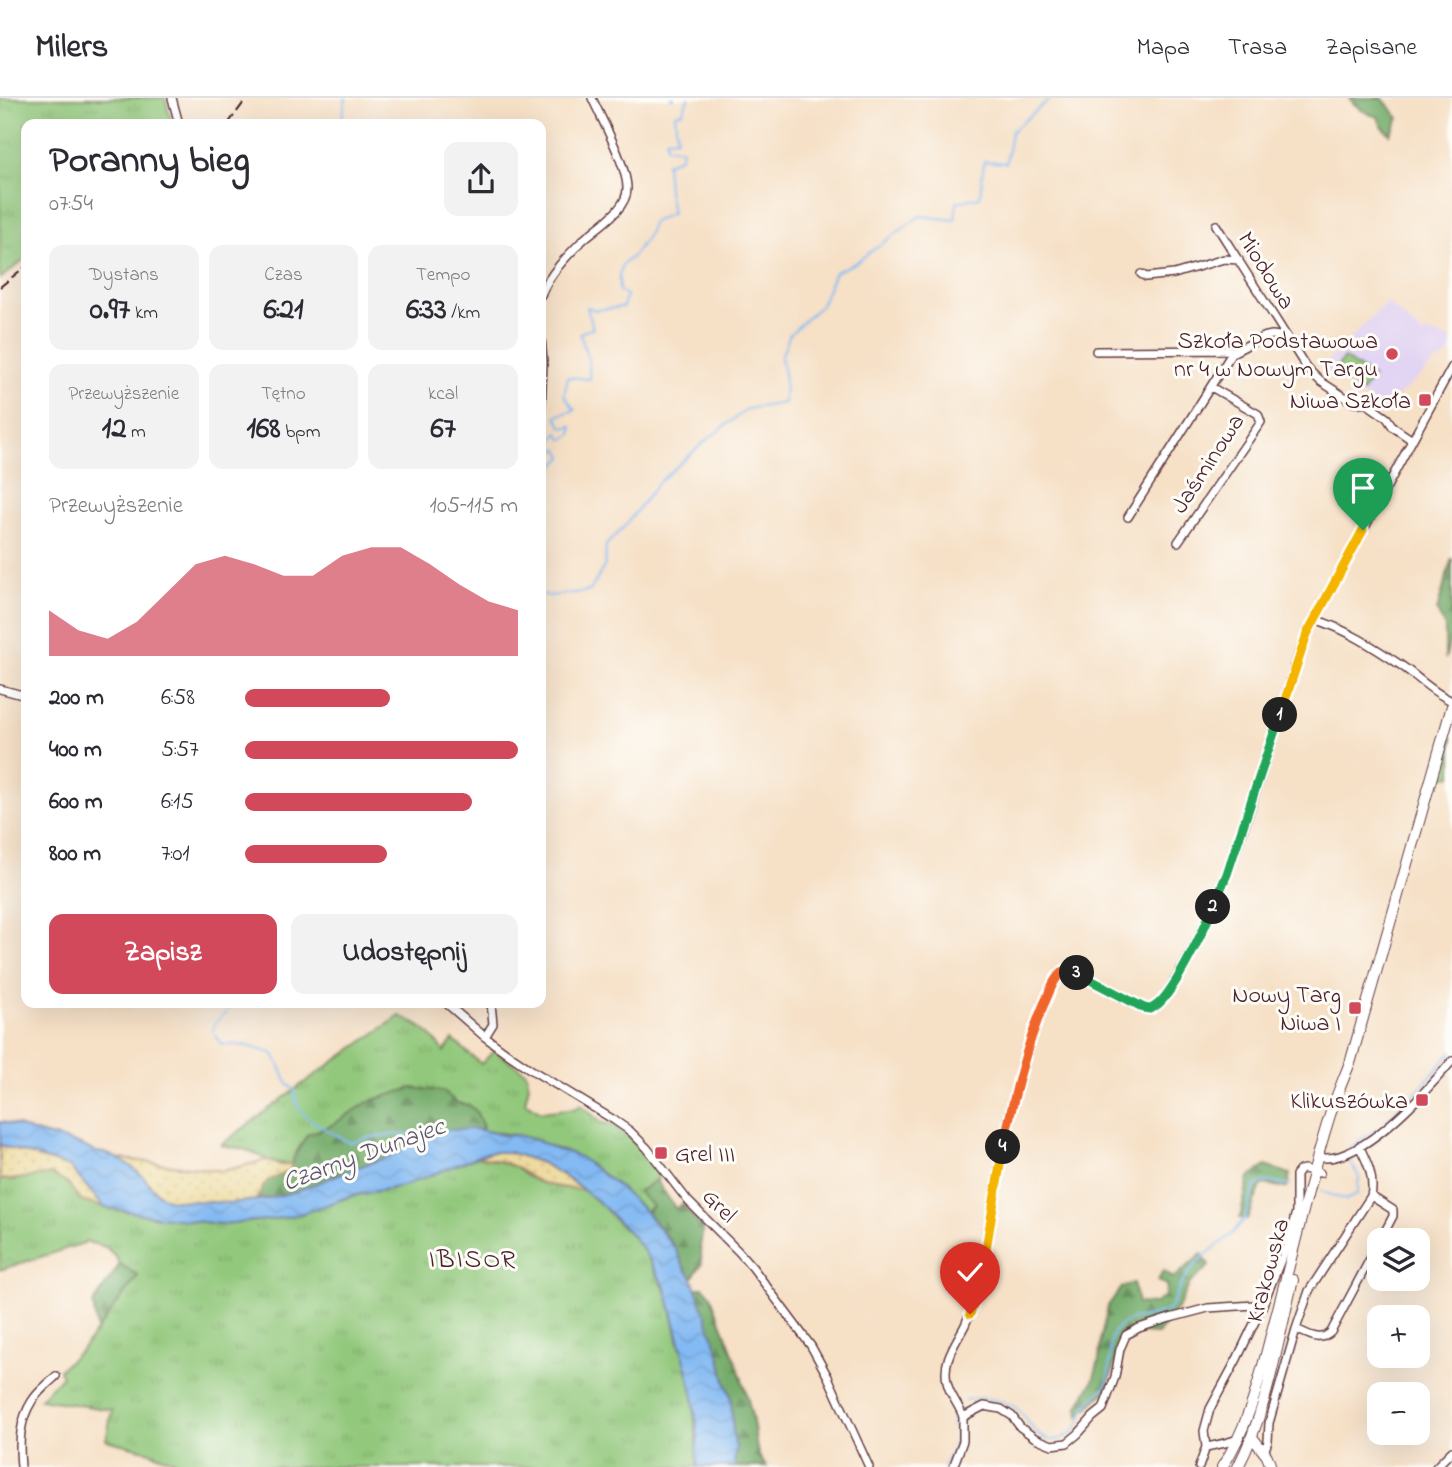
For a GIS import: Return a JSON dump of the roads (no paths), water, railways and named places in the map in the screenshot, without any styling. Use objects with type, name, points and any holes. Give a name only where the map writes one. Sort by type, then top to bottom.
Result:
[{"type":"main road","name":"Krakowska","points":[[1222,1467],[1230,1456],[1251,1406],[1334,1104],[1351,1060],[1452,704]]},
{"type":"main road","name":"Krakowska","points":[[1238,1467],[1252,1437],[1269,1379],[1317,1172]]},
{"type":"main road","points":[[1252,1437],[1270,1460],[1271,1467]]},
{"type":"main road","points":[[1245,1454],[1264,1453]]},
{"type":"street","points":[[172,98],[178,119]]},
{"type":"street","points":[[546,285],[552,274],[583,240],[620,207],[627,194],[625,172],[592,98]]},
{"type":"street","name":"Miodowa","points":[[1216,225],[1306,367],[1320,381],[1354,403],[1367,404],[1412,440]]},
{"type":"street","points":[[1141,274],[1146,277],[1174,274],[1224,258],[1239,260]]},
{"type":"street","points":[[1128,517],[1233,352],[1263,337],[1287,337]]},
{"type":"street","points":[[1096,351],[1238,350]]},
{"type":"street","points":[[953,1467],[963,1441],[963,1417],[947,1385],[947,1361],[978,1293],[1002,1148],[1024,1057],[1057,977],[1065,970],[1071,970],[1144,1008],[1153,1008],[1161,1002],[1204,930],[1227,874],[1257,789],[1299,653],[1314,619],[1452,367]]},
{"type":"street","name":"Jaśminowa","points":[[1178,542],[1261,422],[1258,414],[1211,387]]},
{"type":"street","points":[[1314,619],[1336,626],[1370,645],[1452,704]]},
{"type":"street","points":[[0,689],[21,695]]},
{"type":"street","name":"Grel","points":[[452,1008],[485,1037],[530,1069],[614,1120],[647,1148],[688,1201],[753,1268],[811,1346],[869,1467]]},
{"type":"street","points":[[485,1037],[493,1024],[492,1008]]},
{"type":"street","points":[[1321,1158],[1336,1158],[1359,1146],[1423,1095],[1452,1062]]},
{"type":"street","points":[[1264,1453],[1269,1423],[1309,1291],[1371,1196],[1372,1178],[1359,1146]]},
{"type":"street","points":[[1199,1467],[1206,1447],[1204,1431],[1210,1409],[1262,1307],[1287,1245],[1296,1212],[1296,1175],[1300,1170],[1317,1172]]},
{"type":"street","points":[[1371,1196],[1392,1210],[1393,1216],[1386,1228]]},
{"type":"street","points":[[1296,1329],[1320,1338],[1326,1337],[1367,1264]]},
{"type":"street","points":[[963,1417],[984,1406],[1001,1409],[1035,1438],[1052,1445],[1067,1443],[1102,1409],[1115,1377],[1120,1349],[1126,1335],[1139,1328],[1208,1308],[1254,1305],[1262,1307]]},
{"type":"street","points":[[21,1467],[19,1443],[24,1417],[33,1398],[56,1376]]},
{"type":"street","points":[[1206,1447],[1222,1446],[1238,1439]]},
{"type":"street","points":[[1222,1446],[1230,1456]]},
{"type":"street","points":[[1436,1467],[1452,1451]]},
{"type":"water","points":[[0,1122],[115,1157],[135,1170],[159,1195],[171,1200],[231,1203],[266,1199],[297,1191],[399,1151],[421,1131],[476,1129],[517,1135],[580,1157],[646,1212],[676,1250],[692,1278],[719,1353],[731,1396],[736,1448],[734,1467],[698,1467],[693,1393],[666,1289],[644,1251],[603,1206],[572,1181],[542,1163],[509,1152],[489,1152],[403,1186],[351,1196],[301,1214],[220,1224],[104,1207],[70,1167],[0,1145]]},
{"type":"waterway","points":[[342,119],[346,98]]},
{"type":"waterway","points":[[546,466],[553,467],[563,457],[559,449],[550,451],[549,444],[558,433],[563,440],[572,434],[572,426],[563,428],[556,416],[575,410],[564,395],[568,377],[590,379],[580,333],[593,328],[587,307],[596,310],[623,307],[626,295],[619,291],[619,275],[623,264],[633,256],[646,238],[653,222],[672,213],[666,163],[680,158],[682,149],[667,147],[666,139],[677,138],[675,114],[683,112],[688,98]]},
{"type":"waterway","points":[[546,595],[590,591],[605,565],[606,545],[625,526],[658,483],[747,409],[784,403],[785,380],[781,357],[790,334],[821,305],[835,272],[855,263],[920,216],[955,220],[957,202],[980,197],[984,161],[1006,163],[1011,132],[1051,98]]},
{"type":"waterway","points":[[213,1031],[216,1022],[231,1008]]},
{"type":"waterway","name":"Czarny Dunajec","points":[[215,1035],[221,1044],[248,1046],[274,1054],[288,1084],[295,1091],[300,1109],[315,1123],[350,1143],[366,1138],[418,1134]]},
{"type":"waterway","name":"Klikuszówka","points":[[1385,1122],[1452,1052]]},
{"type":"waterway","name":"Klikuszówka","points":[[1349,1148],[1377,1128]]},
{"type":"waterway","name":"Klikuszówka","points":[[1322,1190],[1346,1200],[1357,1194],[1359,1177],[1347,1156]]},
{"type":"waterway","name":"Klikuszówka","points":[[965,1400],[977,1398],[1005,1402],[1016,1408],[1045,1439],[1060,1439],[1071,1433],[1079,1425],[1091,1400],[1107,1383],[1110,1346],[1118,1327],[1131,1320],[1169,1310],[1183,1281],[1197,1262],[1232,1234],[1245,1218],[1255,1186],[1268,1182],[1291,1185]]},
{"type":"waterway","name":"Klikuszówka","points":[[943,1467],[955,1442],[953,1415]]},
{"type":"railway","points":[[232,119],[247,98]]},
{"type":"railway","points":[[0,287],[21,270]]},
{"type":"place","name":"Szkoła Podstawowa nr 4 w Nowym Targu","points":[[1392,354]]},
{"type":"place","name":"Niwa Szkoła","points":[[1425,400]]},
{"type":"place","name":"Nowy Targ Niwa I","points":[[1355,1008]]},
{"type":"place","name":"Klikuszówka","points":[[1422,1100]]},
{"type":"place","name":"Grel III","points":[[661,1153]]},
{"type":"district","name":"IBISOR","points":[[473,1258]]}]
